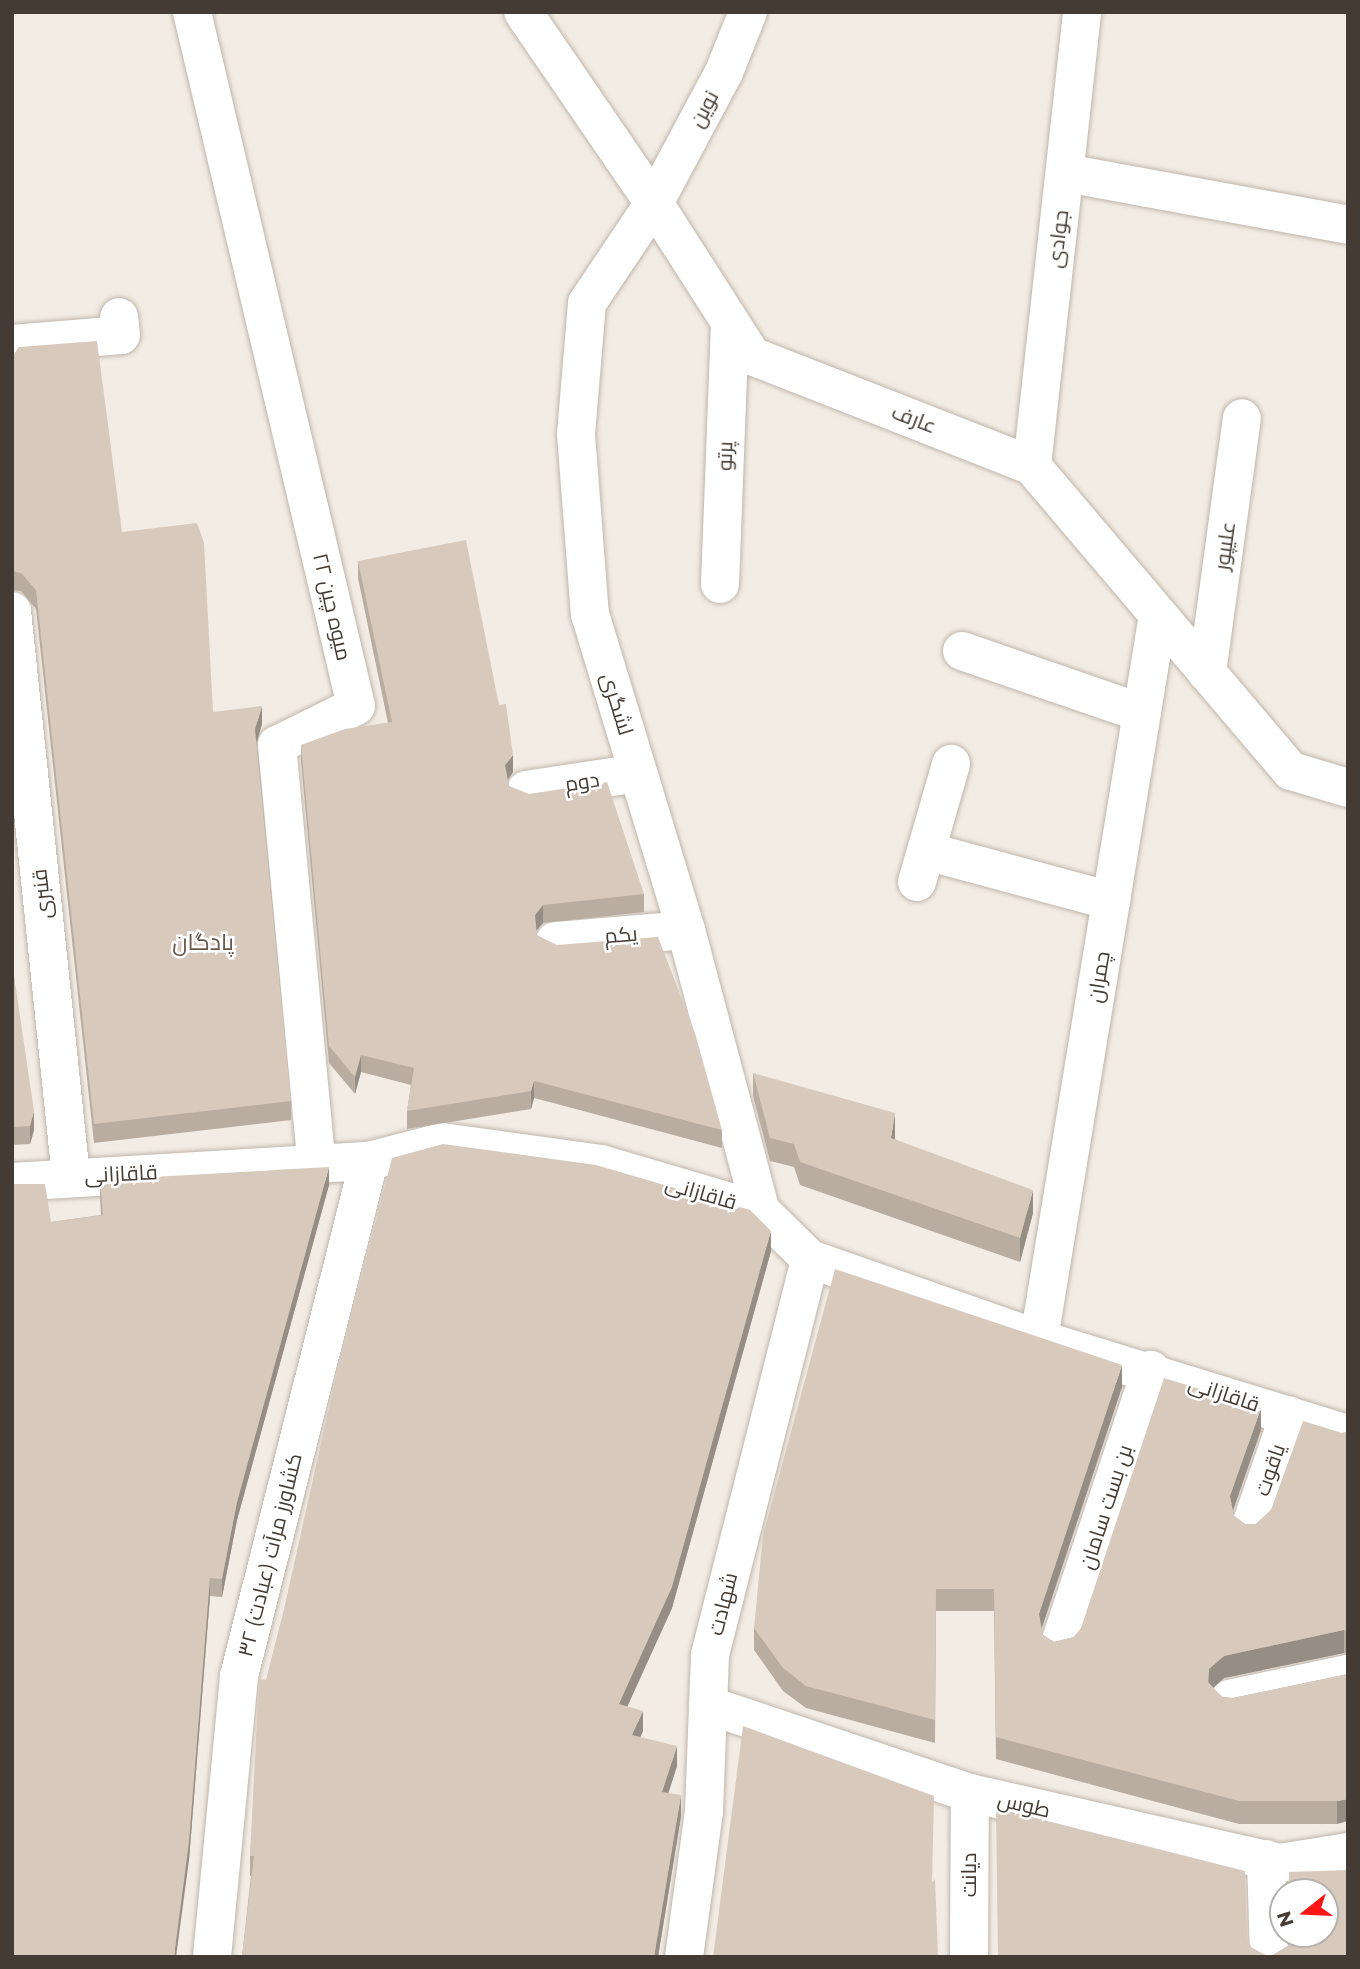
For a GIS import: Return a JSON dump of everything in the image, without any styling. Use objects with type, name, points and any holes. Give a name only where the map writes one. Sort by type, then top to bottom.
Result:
[{"type":"street","name":"۲۲ میوه چین","points":[[192,12],[356,706],[277,745],[317,1165]]},
{"type":"street","name":"عارف","points":[[523,12],[654,203],[730,327],[752,356],[1032,466],[1291,771],[1348,788]]},
{"type":"street","name":"نوین","points":[[654,203],[724,72],[748,12]]},
{"type":"street","name":"جوادی","points":[[1032,466],[1082,12]]},
{"type":"street","points":[[1066,173],[1348,225]]},
{"type":"street","name":"لشگری","points":[[654,203],[587,303],[576,434],[590,614],[686,930],[761,1211]]},
{"type":"street","points":[[12,344],[121,335],[119,317]]},
{"type":"street","name":"پرتو","points":[[720,584],[730,327]]},
{"type":"street","name":"علیپور","points":[[1208,673],[1242,418]]},
{"type":"street","name":"قنبری","points":[[12,611],[71,1177]]},
{"type":"street","name":"چمران","points":[[1039,1339],[1158,615]]},
{"type":"street","points":[[962,651],[1142,713]]},
{"type":"street","points":[[951,764],[921,867],[1111,901]]},
{"type":"street","name":"دوم","points":[[526,790],[638,773]]},
{"type":"street","name":"یکم","points":[[555,941],[686,930]]},
{"type":"street","name":"قاقازانی","points":[[12,1182],[369,1161],[442,1142],[504,1148],[601,1164],[761,1211],[810,1259],[1039,1339],[1151,1370],[1348,1434]]},
{"type":"street","name":"۳۲ کشاورز مرآت (عبادت)","points":[[212,1957],[239,1676],[369,1161]]},
{"type":"street","name":"شهادت","points":[[684,1957],[704,1811],[710,1655],[810,1259]]},
{"type":"street","name":"بن بست سامان","points":[[1060,1643],[1151,1370]]},
{"type":"street","name":"یاقوت","points":[[1251,1525],[1289,1415]]},
{"type":"street","points":[[1228,1699],[1348,1674]]},
{"type":"street","name":"طوس","points":[[708,1705],[970,1793],[1280,1863],[1348,1852]]},
{"type":"street","name":"دیانت","points":[[969,1957],[970,1793]]},
{"type":"street","points":[[1266,1859],[1269,1957]]},
{"type":"building","points":[[97,341],[122,532],[197,523],[204,543],[213,712],[262,706],[255,729],[291,1101],[94,1124],[36,590],[21,573],[12,571],[12,357],[19,347]]},
{"type":"building","points":[[466,540],[499,705],[506,704],[513,755],[505,765],[509,786],[529,794],[607,782],[644,894],[543,905],[535,915],[537,935],[557,945],[658,937],[695,1033],[722,1130],[534,1081],[531,1091],[407,1111],[414,1068],[361,1055],[355,1077],[329,1046],[301,745],[345,729],[392,722],[358,561]]},
{"type":"building","points":[[12,962],[34,1111],[30,1126],[12,1127]]},
{"type":"building","points":[[753,1073],[895,1113],[891,1138],[1033,1190],[1020,1238],[800,1162],[794,1144],[770,1138]]},
{"type":"building","points":[[443,1144],[596,1165],[750,1210],[771,1231],[672,1587],[619,1704],[643,1711],[632,1735],[677,1746],[662,1792],[681,1795],[654,1957],[242,1957],[254,1856],[250,1856],[259,1679],[266,1680],[337,1371],[392,1158]]},
{"type":"building","points":[[329,1167],[237,1502],[222,1579],[210,1578],[189,1842],[174,1957],[12,1957],[12,1184],[45,1184],[51,1222],[103,1215],[100,1180]]},
{"type":"building","points":[[835,1269],[1122,1365],[1039,1614],[1043,1635],[1054,1642],[1074,1637],[1081,1628],[1164,1378],[1261,1408],[1230,1496],[1234,1516],[1245,1524],[1256,1524],[1271,1510],[1303,1421],[1342,1433],[1348,1432],[1348,1631],[1224,1656],[1209,1669],[1208,1682],[1222,1697],[1233,1698],[1348,1674],[1348,1799],[1239,1801],[996,1737],[994,1589],[936,1589],[935,1720],[806,1686],[783,1668],[754,1628],[763,1535]]},
{"type":"building","points":[[743,1726],[934,1796],[932,1882],[935,1879],[938,1957],[713,1957]]},
{"type":"building","points":[[996,1808],[1245,1871],[1247,1936],[1251,1947],[1269,1957],[998,1957]]},
{"type":"building","points":[[1348,1870],[1348,1957],[1269,1957],[1284,1948],[1339,1948],[1339,1878],[1289,1878],[1289,1872]]},
{"type":"district","name":"پادگان","points":[[203,942]]}]
